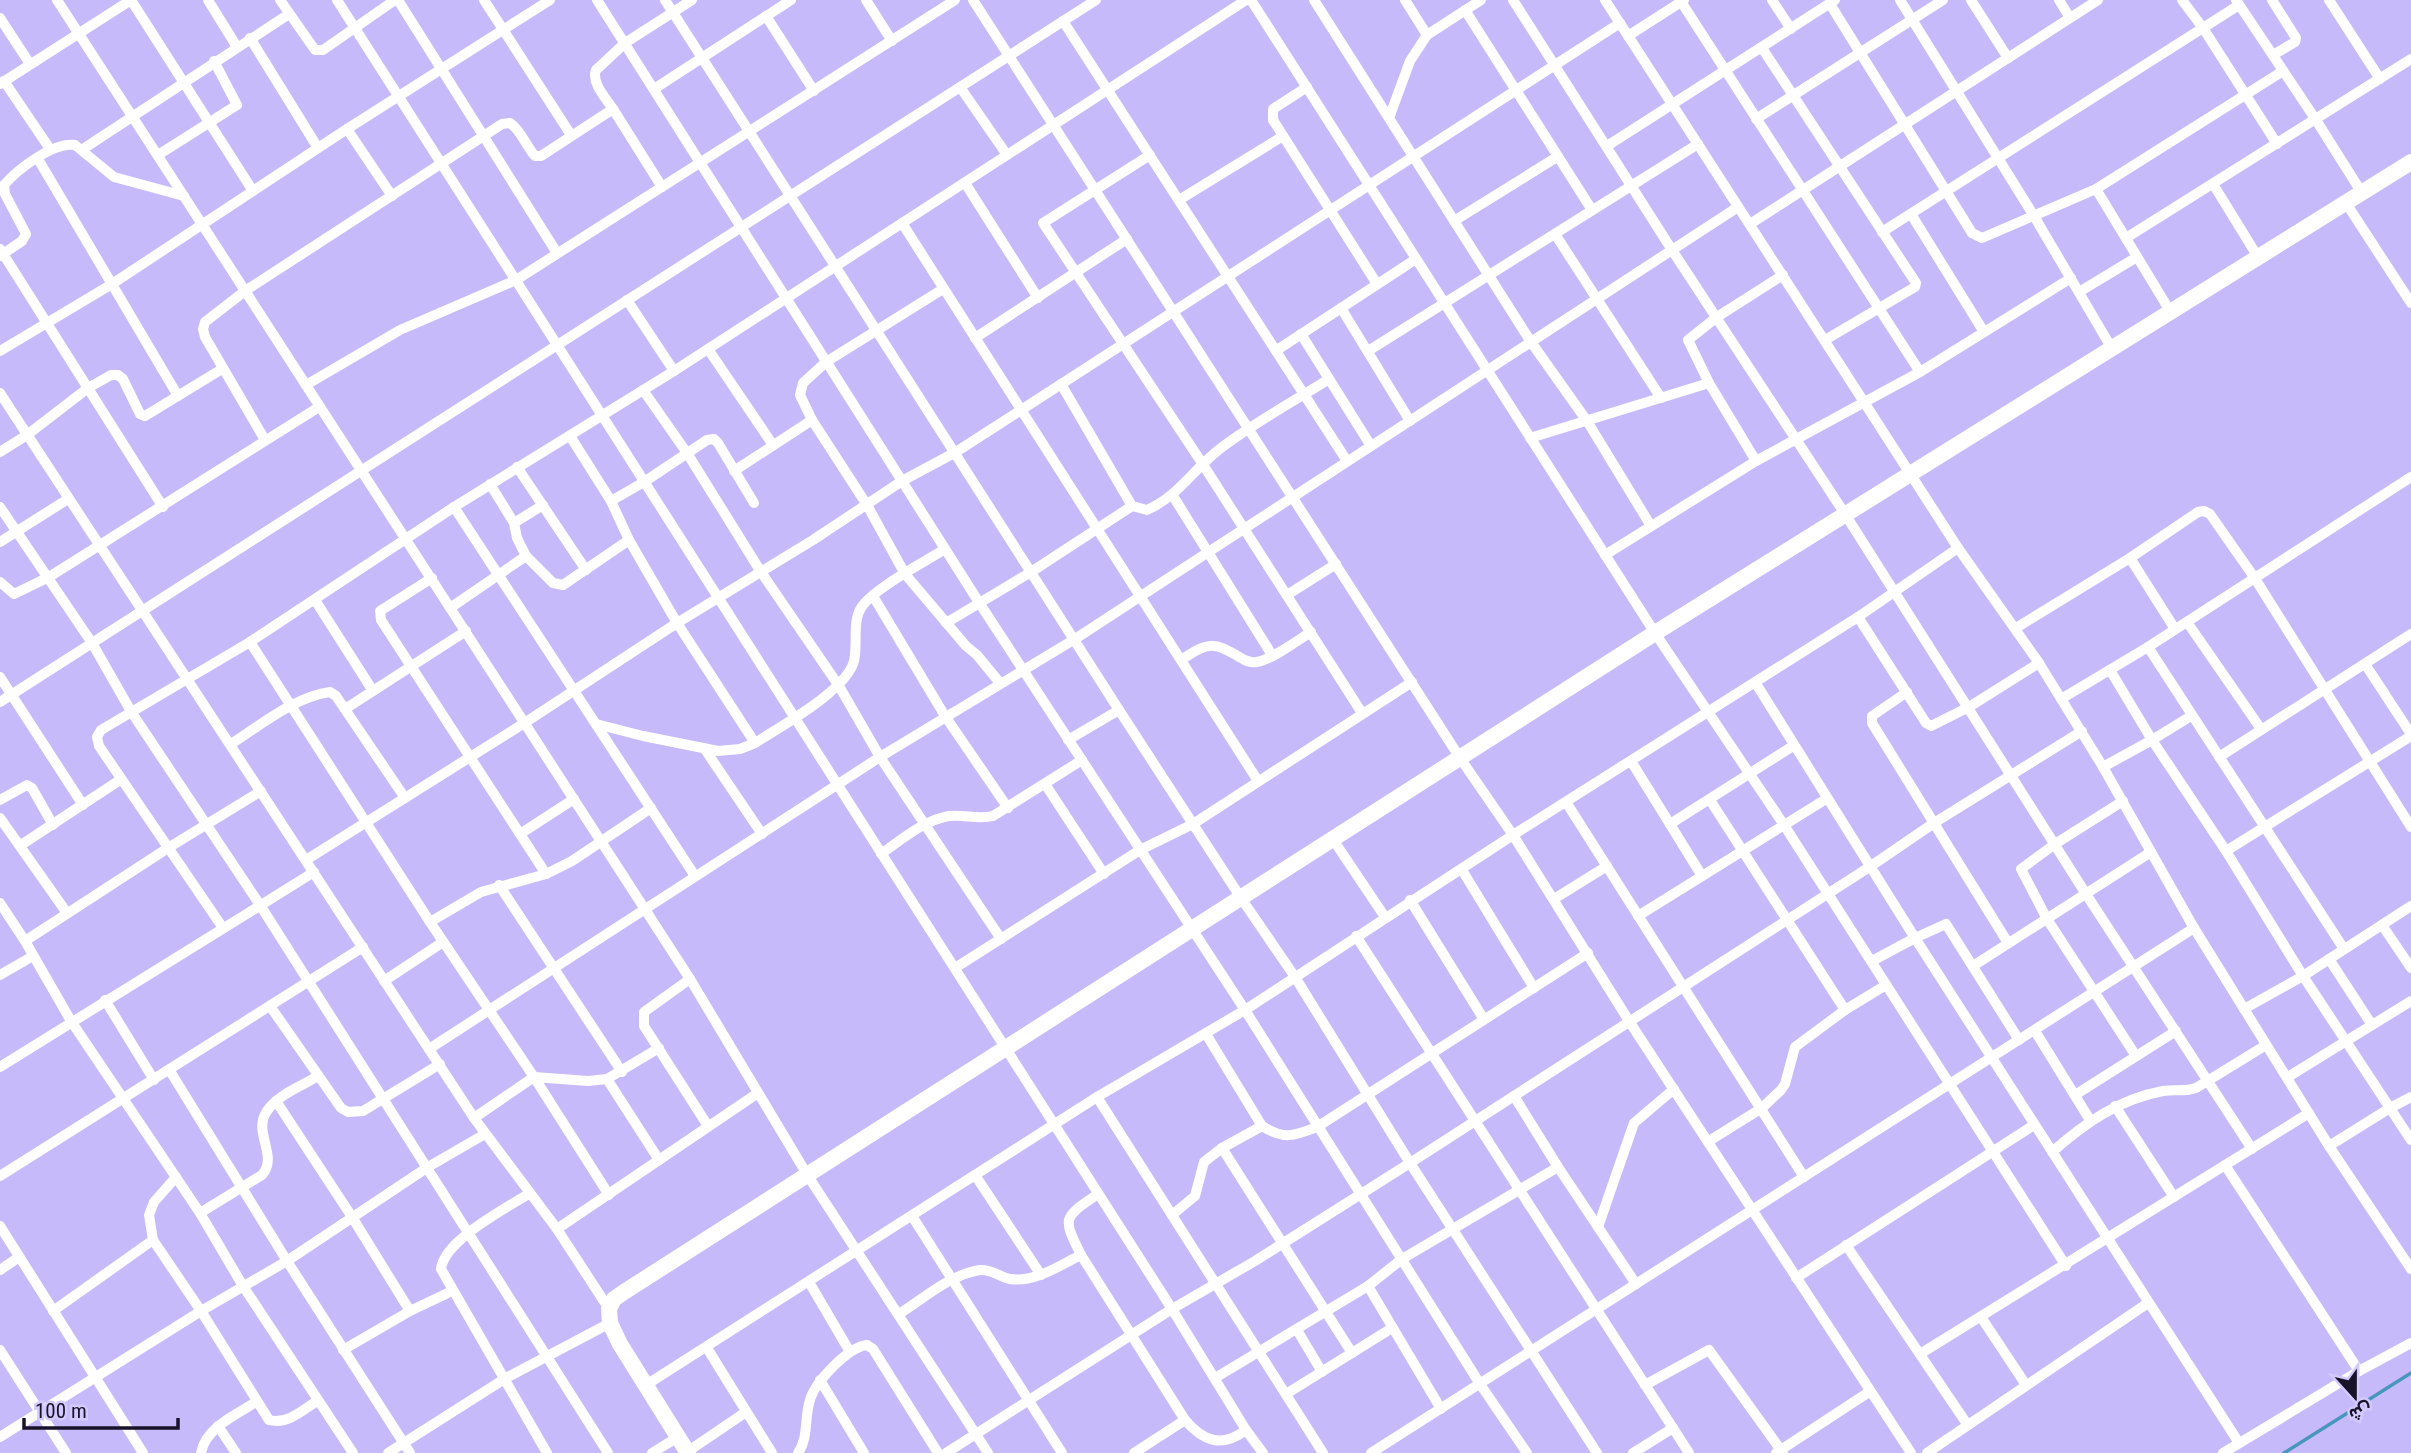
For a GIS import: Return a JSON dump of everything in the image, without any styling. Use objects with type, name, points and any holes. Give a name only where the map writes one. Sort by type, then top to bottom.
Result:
[{"type":"main road","points":[[688,1452],[646,1385],[609,1316],[614,1300],[624,1292],[1655,633],[2411,162]]},
{"type":"street","points":[[57,0],[646,909],[808,1176],[988,1453]]},
{"type":"street","points":[[50,149],[2,82],[131,0],[253,191]]},
{"type":"street","points":[[208,0],[237,47]]},
{"type":"street","points":[[279,0],[315,50],[323,50],[396,0],[557,253]]},
{"type":"street","points":[[337,0],[796,716],[837,785],[1263,1453]]},
{"type":"street","points":[[484,0],[571,135]]},
{"type":"street","points":[[0,351],[112,284],[550,0]]},
{"type":"street","points":[[597,0],[1023,672],[1245,1010],[1480,1384],[1527,1453]]},
{"type":"street","points":[[665,0],[1119,710],[1295,977],[1410,1163],[1597,1453]]},
{"type":"street","points":[[662,187],[594,75],[625,43],[692,0]]},
{"type":"street","points":[[654,89],[791,0]]},
{"type":"street","points":[[866,0],[892,41]]},
{"type":"street","points":[[306,386],[400,330],[516,280],[955,0]]},
{"type":"street","points":[[973,0],[1460,758],[1513,835],[1629,1021],[1911,1453]]},
{"type":"street","points":[[0,702],[1096,0]]},
{"type":"street","points":[[223,928],[99,746],[97,737],[101,730],[250,642],[454,507],[674,371],[1249,0],[1370,184],[1655,633],[1872,961],[2066,1266]]},
{"type":"street","points":[[1314,0],[1531,342],[1587,421],[1651,526]]},
{"type":"street","points":[[1405,0],[1427,34]]},
{"type":"street","points":[[1389,118],[1410,61],[1427,34],[1481,0]]},
{"type":"street","points":[[1513,0],[2252,1149]]},
{"type":"street","points":[[1605,0],[1958,548],[2039,663],[2123,801],[2194,928],[2266,1045],[2329,1146],[2409,1264]]},
{"type":"street","points":[[1772,0],[1791,29]]},
{"type":"street","points":[[1900,0],[2034,216],[2111,347]]},
{"type":"street","points":[[1756,119],[1943,0]]},
{"type":"street","points":[[1971,0],[2008,58]]},
{"type":"street","points":[[2059,0],[2070,18]]},
{"type":"street","points":[[1749,224],[2098,0]]},
{"type":"street","points":[[2182,0],[2203,28],[2277,144]]},
{"type":"street","points":[[2272,0],[2296,38],[2295,42],[2273,55]]},
{"type":"street","points":[[2329,0],[2380,79]]},
{"type":"street","points":[[1628,36],[1682,1],[1920,372]]},
{"type":"street","points":[[1607,146],[1833,2],[1860,53],[1947,191],[1977,237],[1982,238],[2096,189],[2283,71]]},
{"type":"street","points":[[1882,232],[2203,28],[2237,2],[2362,193]]},
{"type":"street","points":[[1465,10],[1592,211]]},
{"type":"street","points":[[83,149],[289,14]]},
{"type":"street","points":[[766,16],[814,91]]},
{"type":"street","points":[[0,18],[30,64]]},
{"type":"street","points":[[1063,21],[1348,461]]},
{"type":"street","points":[[306,860],[471,758],[902,481],[956,452],[1620,23]]},
{"type":"street","points":[[250,38],[318,148]]},
{"type":"street","points":[[1762,48],[1916,285],[1881,309],[1825,340]]},
{"type":"street","points":[[2126,238],[2411,59]]},
{"type":"street","points":[[158,155],[237,105],[214,61]]},
{"type":"street","points":[[960,87],[1007,155]]},
{"type":"street","points":[[1307,87],[1273,109],[1273,120],[1377,284]]},
{"type":"street","points":[[265,440],[205,337],[205,322],[245,291],[502,124],[510,123],[515,126],[535,156],[541,156],[613,109]]},
{"type":"street","points":[[347,130],[392,196]]},
{"type":"street","points":[[1179,200],[1283,136]]},
{"type":"street","points":[[163,507],[1,253],[22,241],[26,234],[5,194],[4,185],[12,176],[50,149],[69,144],[83,149],[114,177],[184,196]]},
{"type":"street","points":[[1368,351],[1698,144]]},
{"type":"street","points":[[1150,155],[1043,223],[1202,463],[1362,713]]},
{"type":"street","points":[[1454,221],[1557,157]]},
{"type":"street","points":[[38,159],[178,396]]},
{"type":"street","points":[[965,183],[1038,298]]},
{"type":"street","points":[[2213,184],[2258,257]]},
{"type":"street","points":[[2096,189],[2170,311]]},
{"type":"street","points":[[2346,203],[2411,303]]},
{"type":"street","points":[[429,1049],[880,757],[1075,639],[1738,206]]},
{"type":"street","points":[[1910,214],[1984,332]]},
{"type":"street","points":[[902,223],[1258,781]]},
{"type":"street","points":[[1555,234],[1661,398]]},
{"type":"street","points":[[975,338],[1127,239]]},
{"type":"street","points":[[2079,292],[2137,257]]},
{"type":"street","points":[[1277,350],[1416,259]]},
{"type":"street","points":[[1756,461],[1709,383],[1688,340],[1717,317],[1783,275]]},
{"type":"street","points":[[1605,555],[1794,438],[1920,372],[2071,278]]},
{"type":"street","points":[[943,289],[826,362],[803,383],[800,395],[811,420],[867,505],[905,574],[1000,683]]},
{"type":"street","points":[[627,300],[674,371]]},
{"type":"street","points":[[1341,308],[1410,421]]},
{"type":"street","points":[[1301,334],[1371,446]]},
{"type":"street","points":[[708,349],[772,445]]},
{"type":"street","points":[[0,452],[88,388],[111,375],[118,375],[123,379],[140,414],[145,416],[222,369]]},
{"type":"street","points":[[1062,384],[1132,506],[1147,510],[1173,496],[1202,463],[1329,379]]},
{"type":"street","points":[[1530,438],[1709,383]]},
{"type":"street","points":[[643,390],[839,686],[880,757],[1001,939]]},
{"type":"street","points":[[0,393],[474,1118],[557,1229],[609,1316],[506,1378],[407,1448],[388,1453]]},
{"type":"street","points":[[0,582],[14,594],[49,578],[319,407]]},
{"type":"street","points":[[734,471],[811,420]]},
{"type":"street","points":[[570,436],[611,501],[629,540],[677,624],[755,743]]},
{"type":"street","points":[[611,501],[645,482],[707,440],[714,439],[754,503]]},
{"type":"street","points":[[517,467],[586,570]]},
{"type":"street","points":[[2061,699],[2187,622],[2411,477]]},
{"type":"street","points":[[490,484],[514,523],[517,538],[526,556],[558,586],[629,540]]},
{"type":"street","points":[[1173,496],[1272,655]]},
{"type":"street","points":[[0,542],[68,499]]},
{"type":"street","points":[[514,523],[543,505]]},
{"type":"street","points":[[947,623],[1132,506]]},
{"type":"street","points":[[0,507],[92,643],[132,713],[310,982],[608,1453]]},
{"type":"street","points":[[454,507],[695,876]]},
{"type":"street","points":[[2016,628],[2199,512],[2210,514],[2254,577],[2411,827]]},
{"type":"street","points":[[646,1385],[708,1348],[1097,1097],[1245,1010],[1385,917],[1858,617],[1958,548]]},
{"type":"street","points":[[596,724],[643,736],[730,752],[755,743],[839,686],[853,663],[860,608],[873,596],[945,549]]},
{"type":"street","points":[[450,608],[526,556]]},
{"type":"street","points":[[2130,558],[2175,629]]},
{"type":"street","points":[[1287,595],[1335,564]]},
{"type":"street","points":[[432,578],[380,611],[379,615],[546,874]]},
{"type":"street","points":[[873,596],[945,716],[1008,808]]},
{"type":"street","points":[[315,600],[373,691]]},
{"type":"street","points":[[1858,617],[1926,723],[1931,726],[1969,707],[2039,663]]},
{"type":"street","points":[[2187,622],[2261,729]]},
{"type":"street","points":[[345,709],[466,631]]},
{"type":"street","points":[[1181,660],[1211,644],[1249,663],[1260,662],[1311,632]]},
{"type":"street","points":[[2220,757],[2411,634]]},
{"type":"street","points":[[250,642],[609,1195]]},
{"type":"street","points":[[2148,646],[2344,949]]},
{"type":"street","points":[[2226,852],[2411,735],[2365,664]]},
{"type":"street","points":[[2110,670],[2302,976],[2411,1140]]},
{"type":"street","points":[[0,677],[83,805]]},
{"type":"street","points":[[955,968],[1140,850],[1193,824],[1412,682]]},
{"type":"street","points":[[1755,682],[1826,799],[2239,1443]]},
{"type":"street","points":[[230,744],[291,705],[320,693],[330,692],[336,696],[405,798]]},
{"type":"street","points":[[1906,692],[1871,719],[2008,943]]},
{"type":"street","points":[[1068,740],[1119,710]]},
{"type":"street","points":[[2103,767],[2191,716]]},
{"type":"street","points":[[946,1453],[1172,1308],[1410,1163],[1934,823],[2082,732]]},
{"type":"street","points":[[1670,824],[1793,746]]},
{"type":"street","points":[[704,748],[762,834]]},
{"type":"street","points":[[881,853],[924,825],[947,817],[984,818],[1008,808],[1082,760]]},
{"type":"street","points":[[1631,761],[1702,876]]},
{"type":"street","points":[[21,845],[120,780]]},
{"type":"street","points":[[1045,783],[1104,874]]},
{"type":"street","points":[[0,800],[27,785],[32,788],[53,824]]},
{"type":"street","points":[[25,941],[261,791]]},
{"type":"street","points":[[520,834],[574,799]]},
{"type":"street","points":[[1638,916],[1826,799]]},
{"type":"street","points":[[1710,800],[1844,1010]]},
{"type":"street","points":[[2123,801],[2021,869],[2047,919],[2136,1056]]},
{"type":"street","points":[[1566,802],[1804,1177]]},
{"type":"street","points":[[430,922],[481,892],[546,874],[572,861],[651,808]]},
{"type":"street","points":[[0,818],[67,913]]},
{"type":"street","points":[[1332,838],[1385,917]]},
{"type":"street","points":[[1973,966],[2151,852]]},
{"type":"street","points":[[1554,899],[1607,866]]},
{"type":"street","points":[[1462,870],[1534,988]]},
{"type":"street","points":[[0,1067],[314,872]]},
{"type":"street","points":[[499,885],[622,1072]]},
{"type":"street","points":[[1410,901],[1483,1018]]},
{"type":"street","points":[[0,903],[71,1021],[200,1213],[243,1286],[354,1453]]},
{"type":"street","points":[[2244,1009],[2302,976],[2411,906]]},
{"type":"street","points":[[1872,961],[1946,924],[2019,1040]]},
{"type":"street","points":[[2382,925],[2411,968]]},
{"type":"street","points":[[1371,1453],[2194,928]]},
{"type":"street","points":[[1356,936],[1689,1453]]},
{"type":"street","points":[[384,981],[443,942]]},
{"type":"street","points":[[0,1176],[363,947]]},
{"type":"street","points":[[1206,1034],[1262,1126],[1276,1135],[1288,1136],[1317,1127],[1588,953]]},
{"type":"street","points":[[0,975],[33,956]]},
{"type":"street","points":[[2329,959],[2372,1025]]},
{"type":"street","points":[[690,979],[644,1012],[644,1026],[708,1126]]},
{"type":"street","points":[[1709,1141],[1762,1108],[1785,1084],[1795,1047],[1844,1010],[1886,985]]},
{"type":"street","points":[[105,1000],[154,1080]]},
{"type":"street","points":[[2288,1077],[2411,1001]]},
{"type":"street","points":[[270,1006],[341,1108],[348,1112],[363,1111],[440,1064]]},
{"type":"street","points":[[2035,1031],[2090,1120]]},
{"type":"street","points":[[2075,1095],[2175,1031]]},
{"type":"street","points":[[2052,1152],[2090,1120],[2115,1106],[2164,1091],[2187,1091],[2266,1045]]},
{"type":"street","points":[[474,1118],[534,1077],[588,1081],[607,1079],[659,1048]]},
{"type":"street","points":[[170,1070],[241,1188],[407,1448]]},
{"type":"street","points":[[200,1213],[262,1175],[268,1168],[269,1161],[262,1127],[267,1111],[276,1101],[318,1076]]},
{"type":"street","points":[[607,1079],[659,1160]]},
{"type":"street","points":[[1598,1227],[1634,1123],[1674,1089]]},
{"type":"street","points":[[557,1229],[758,1093]]},
{"type":"street","points":[[1514,1096],[1636,1284]]},
{"type":"street","points":[[1097,1097],[1323,1453]]},
{"type":"street","points":[[2329,1146],[2411,1097]]},
{"type":"street","points":[[276,1101],[410,1311]]},
{"type":"street","points":[[2115,1106],[2174,1197]]},
{"type":"street","points":[[1920,1354],[2309,1114]]},
{"type":"street","points":[[1796,1278],[2034,1125]]},
{"type":"street","points":[[1172,1215],[1195,1196],[1204,1162],[1222,1148],[1262,1126]]},
{"type":"street","points":[[0,1437],[201,1311],[287,1261],[428,1167],[485,1134]]},
{"type":"street","points":[[1222,1148],[1352,1353]]},
{"type":"street","points":[[2225,1165],[2360,1371]]},
{"type":"street","points":[[1214,1378],[1368,1286],[1402,1259],[1558,1167]]},
{"type":"street","points":[[975,1175],[1041,1275]]},
{"type":"street","points":[[176,1177],[154,1202],[149,1215],[153,1240],[269,1420],[276,1422],[288,1419],[317,1401]]},
{"type":"street","points":[[530,1193],[470,1233],[447,1254],[441,1269],[506,1378],[546,1453]]},
{"type":"street","points":[[1098,1194],[1073,1211],[1067,1220],[1068,1231],[1081,1255],[1185,1420],[1197,1434],[1218,1441],[1234,1439],[1246,1430]]},
{"type":"street","points":[[912,1216],[1062,1453]]},
{"type":"street","points":[[0,1226],[143,1453]]},
{"type":"street","points":[[53,1311],[153,1240]]},
{"type":"street","points":[[1846,1245],[1968,1424]]},
{"type":"street","points":[[899,1314],[952,1280],[978,1270],[990,1270],[1009,1279],[1025,1279],[1041,1275],[1081,1255]]},
{"type":"street","points":[[0,1270],[19,1257]]},
{"type":"street","points":[[809,1282],[850,1352]]},
{"type":"street","points":[[1368,1286],[1441,1409]]},
{"type":"street","points":[[344,1350],[410,1311],[452,1291]]},
{"type":"street","points":[[1927,1453],[2148,1303]]},
{"type":"street","points":[[1981,1317],[2026,1385]]},
{"type":"street","points":[[1286,1394],[1392,1328]]},
{"type":"street","points":[[1297,1330],[1322,1372]]},
{"type":"street","points":[[2222,1453],[2411,1343]]},
{"type":"street","points":[[798,1453],[803,1446],[809,1400],[820,1380],[850,1352],[860,1345],[867,1345],[873,1349],[938,1453]]},
{"type":"street","points":[[708,1348],[772,1453]]},
{"type":"street","points":[[0,1350],[66,1453]]},
{"type":"street","points":[[1645,1385],[1709,1350],[1780,1452],[1869,1392]]},
{"type":"street","points":[[820,1380],[864,1453]]},
{"type":"street","points":[[201,1453],[202,1445],[218,1426],[256,1402]]},
{"type":"street","points":[[688,1452],[746,1412]]},
{"type":"street","points":[[1133,1453],[1148,1449],[1185,1420]]},
{"type":"street","points":[[218,1426],[236,1453]]},
{"type":"street","points":[[1633,1453],[1673,1428]]},
{"type":"street","points":[[652,1453],[678,1437]]},
{"type":"waterway","points":[[2284,1453],[2411,1373]]}]
